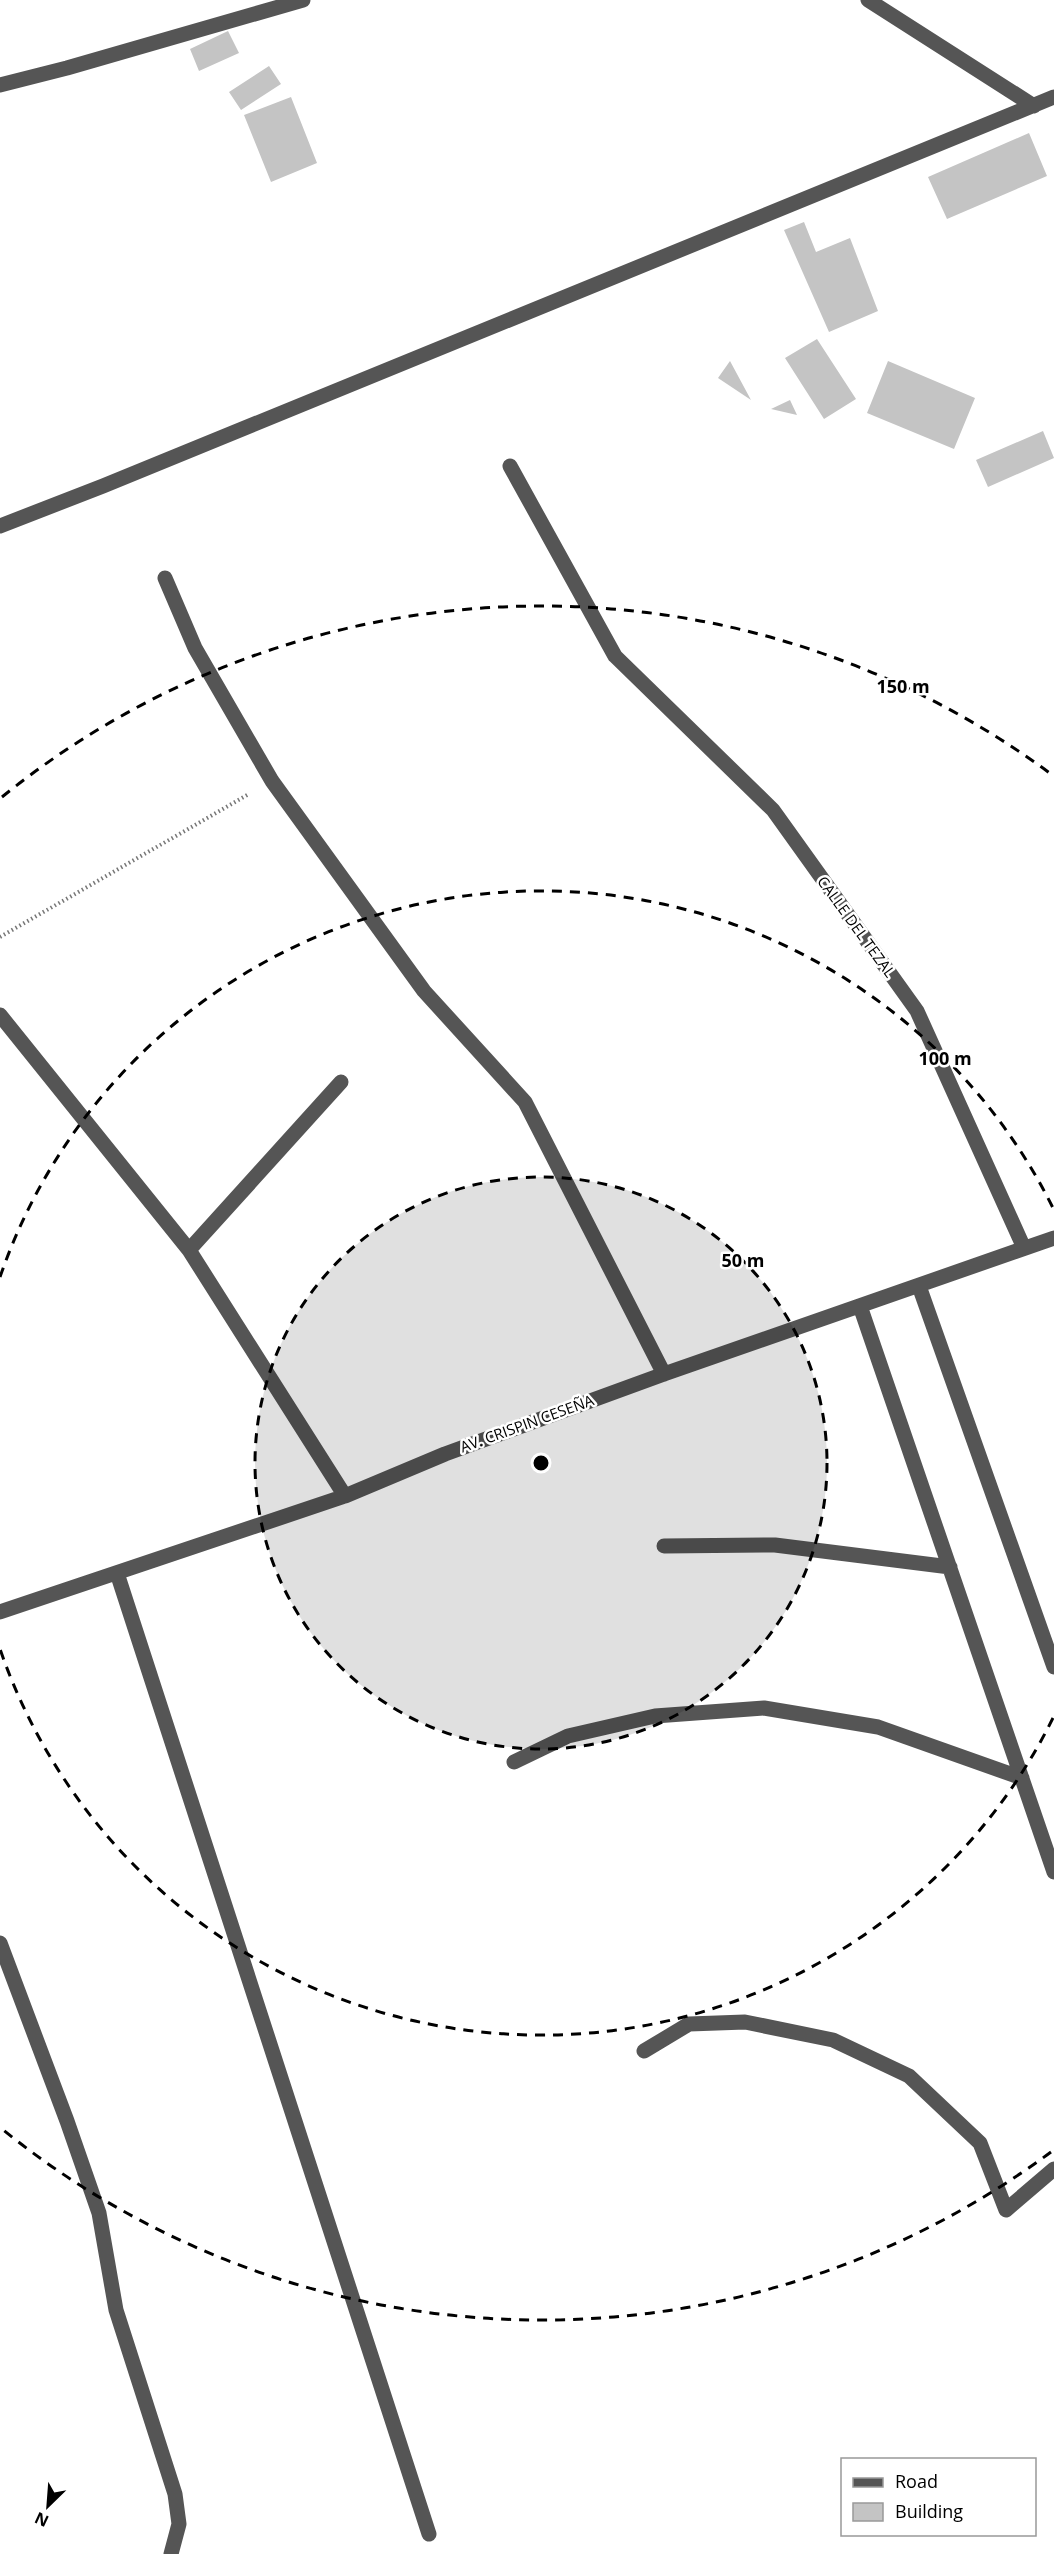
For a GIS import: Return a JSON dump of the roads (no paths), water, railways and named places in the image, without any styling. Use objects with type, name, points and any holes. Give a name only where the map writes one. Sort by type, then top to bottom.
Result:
[{"type":"street","points":[[0,85],[303,0]]},
{"type":"street","points":[[868,0],[1034,106]]},
{"type":"street","points":[[0,526],[1054,97]]},
{"type":"street","name":"CALLE DEL TEZAL","points":[[510,466],[615,656],[773,810],[917,1011],[1024,1248]]},
{"type":"street","points":[[165,578],[195,648],[272,781],[424,991],[525,1102],[664,1374]]},
{"type":"street","points":[[0,1015],[189,1250],[345,1496]]},
{"type":"street","points":[[189,1250],[341,1082]]},
{"type":"street","name":"AV. CRISPIN CESEÑA","points":[[0,1612],[345,1496],[445,1454],[664,1374],[1054,1238]]},
{"type":"street","points":[[919,1286],[1054,1667]]},
{"type":"street","points":[[860,1306],[1054,1872]]},
{"type":"street","points":[[664,1546],[775,1545],[950,1567]]},
{"type":"street","points":[[117,1573],[429,2534]]},
{"type":"street","points":[[514,1762],[568,1736],[655,1716],[764,1708],[878,1727],[1022,1778]]},
{"type":"street","points":[[0,1943],[68,2121],[99,2213],[116,2310],[175,2494],[179,2524],[171,2554]]},
{"type":"street","points":[[644,2050],[689,2024],[744,2022],[832,2040],[909,2076],[980,2143],[1006,2210],[1054,2169]]}]
